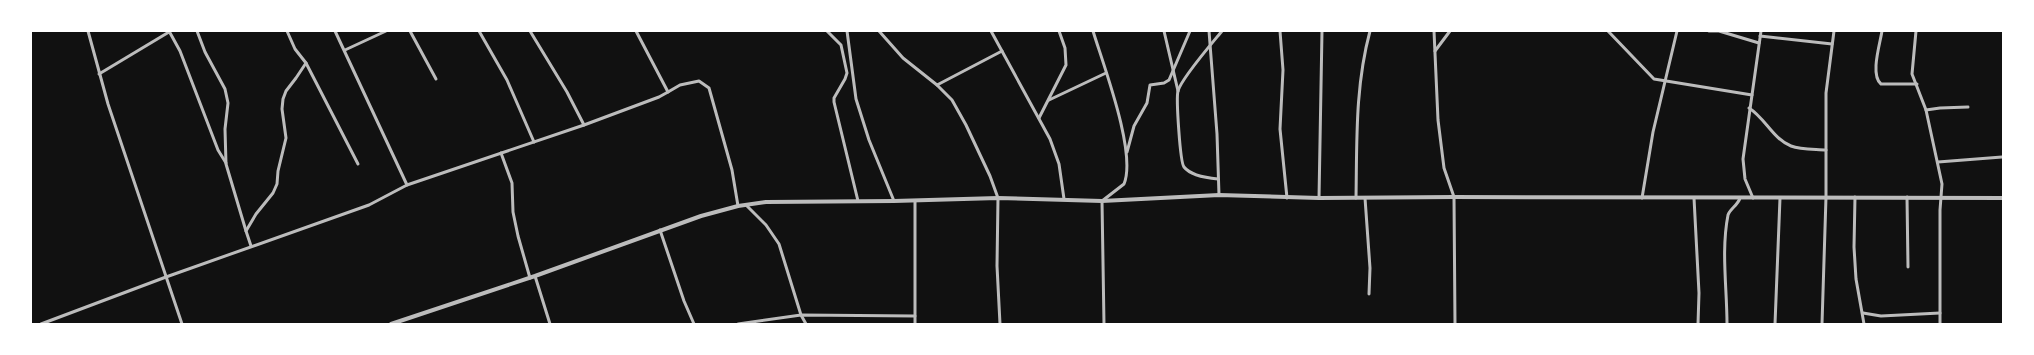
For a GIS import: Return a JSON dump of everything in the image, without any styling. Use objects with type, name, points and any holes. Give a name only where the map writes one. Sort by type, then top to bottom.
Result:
[{"type":"street","points":[[88,31],[99,74],[182,324]]},
{"type":"street","points":[[99,74],[169,31],[180,51],[218,150],[226,164],[250,246]]},
{"type":"street","points":[[197,31],[205,52],[226,89],[228,103],[225,129],[226,164]]},
{"type":"street","points":[[287,31],[295,49],[306,63],[358,164]]},
{"type":"street","points":[[335,31],[407,185]]},
{"type":"street","points":[[345,50],[386,31]]},
{"type":"street","points":[[410,31],[436,80]]},
{"type":"street","points":[[479,31],[507,80],[534,142]]},
{"type":"street","points":[[530,31],[567,92],[584,125]]},
{"type":"street","points":[[636,31],[668,92]]},
{"type":"street","points":[[827,31],[841,45],[847,73],[845,80],[834,98],[834,102],[858,201]]},
{"type":"street","points":[[847,31],[856,99],[869,140],[894,201]]},
{"type":"street","points":[[879,31],[904,58],[937,85],[952,100],[966,125],[998,198],[1000,324]]},
{"type":"street","points":[[991,31],[1050,139],[1059,164],[1064,199]]},
{"type":"street","points":[[1039,118],[1066,65],[1065,48],[1059,31]]},
{"type":"street","points":[[1093,31],[1118,114],[1126,156]]},
{"type":"street","points":[[1164,31],[1178,91],[1180,155],[1183,166],[1189,172],[1200,176],[1218,179]]},
{"type":"street","points":[[1102,201],[1124,184],[1126,156],[1134,126],[1146,103],[1150,85],[1167,82],[1174,73],[1190,31]]},
{"type":"street","points":[[1209,31],[1211,43],[1219,195]]},
{"type":"street","points":[[1178,91],[1211,43],[1222,31]]},
{"type":"street","points":[[1280,31],[1283,70],[1280,129],[1287,198]]},
{"type":"street","points":[[1319,198],[1322,31]]},
{"type":"street","points":[[1356,198],[1357,101],[1362,62],[1370,31]]},
{"type":"street","points":[[1434,31],[1438,120],[1444,168],[1454,197],[1455,324]]},
{"type":"street","points":[[1435,51],[1450,31]]},
{"type":"street","points":[[1608,31],[1654,79],[1752,95]]},
{"type":"street","points":[[1642,198],[1665,80],[1677,31]]},
{"type":"street","points":[[1710,31],[1719,31],[1759,43]]},
{"type":"street","points":[[1753,198],[1746,185],[1743,168],[1749,108],[1761,31]]},
{"type":"street","points":[[1822,324],[1826,197],[1826,93],[1834,31]]},
{"type":"street","points":[[1882,31],[1877,56],[1876,77],[1878,82],[1881,84],[1917,84]]},
{"type":"street","points":[[1916,31],[1912,70],[1926,110],[1942,184],[1940,210],[1940,324]]},
{"type":"street","points":[[1760,36],[1832,44]]},
{"type":"street","points":[[937,85],[1002,51]]},
{"type":"street","points":[[246,230],[256,214],[273,193],[277,184],[278,172],[286,138],[282,109],[283,100],[286,91],[306,63]]},
{"type":"street","points":[[1049,100],[1106,73]]},
{"type":"street","points":[[41,324],[250,246],[368,205],[407,185],[584,125],[659,97],[680,85],[699,81],[709,88],[732,170],[738,206]]},
{"type":"street","points":[[1926,110],[1968,107]]},
{"type":"street","points":[[1749,108],[1757,113],[1780,138],[1791,146],[1826,150]]},
{"type":"street","points":[[501,153],[512,183],[513,212],[530,278]]},
{"type":"street","points":[[1938,162],[2002,157]]},
{"type":"street","points":[[390,324],[404,322],[701,216],[738,206],[788,201],[915,201],[998,198],[1102,201],[1219,195],[1287,198],[1780,198],[1942,196],[2003,198]]},
{"type":"street","points":[[1907,196],[1908,267]]},
{"type":"street","points":[[1855,197],[1854,247],[1856,279],[1864,324]]},
{"type":"street","points":[[1365,198],[1370,268],[1369,294]]},
{"type":"street","points":[[1694,198],[1699,294],[1698,324]]},
{"type":"street","points":[[1727,324],[1725,256],[1728,214],[1740,198]]},
{"type":"street","points":[[1775,324],[1780,198]]},
{"type":"street","points":[[915,201],[915,324]]},
{"type":"street","points":[[1102,201],[1104,324]]},
{"type":"street","points":[[746,205],[766,225],[778,244],[801,315],[806,324]]},
{"type":"street","points":[[660,230],[684,301],[694,324]]},
{"type":"street","points":[[535,276],[550,324]]},
{"type":"street","points":[[1863,313],[1881,316],[1940,312]]},
{"type":"street","points":[[738,324],[801,315],[915,316]]}]
